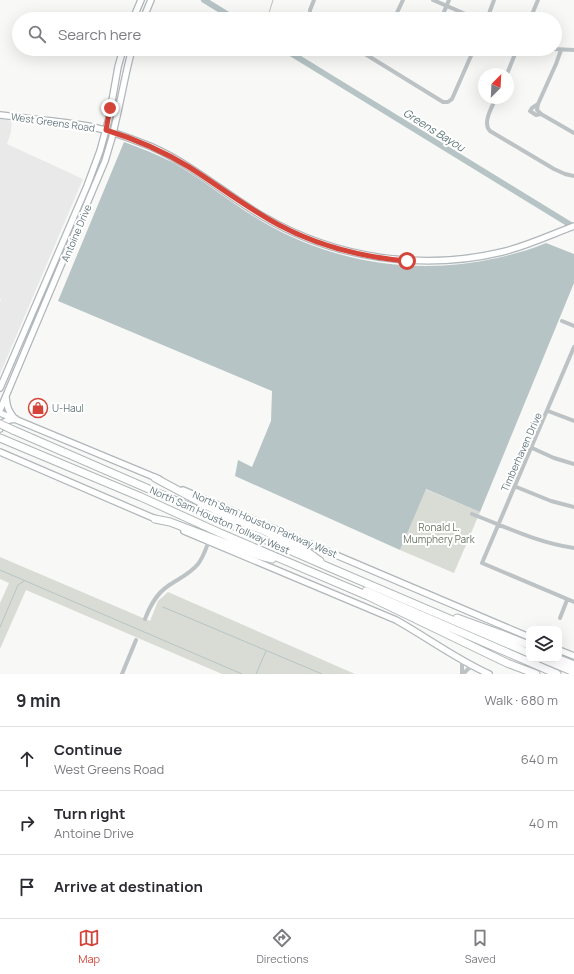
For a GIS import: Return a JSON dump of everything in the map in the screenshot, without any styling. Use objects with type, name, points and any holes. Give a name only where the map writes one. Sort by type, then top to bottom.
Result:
[{"type":"highway","name":"North Sam Houston Tollway West","points":[[0,424],[526,652]]},
{"type":"highway","name":"North Sam Houston Tollway West","points":[[0,438],[368,596],[507,663],[536,674]]},
{"type":"highway","points":[[155,478],[215,510],[271,534],[310,553],[326,566]]},
{"type":"highway","name":"North Sam Houston Tollway West","points":[[140,497],[221,528],[557,674]]},
{"type":"highway","points":[[155,519],[170,522],[257,555],[298,566]]},
{"type":"highway","name":"North Sam Houston Tollway West","points":[[441,615],[472,622],[526,644]]},
{"type":"highway","points":[[562,660],[574,665]]},
{"type":"highway","points":[[550,662],[574,672]]},
{"type":"main road","points":[[136,12],[141,0]]},
{"type":"main road","points":[[138,6],[146,10],[151,0]]},
{"type":"main road","name":"Antoine Drive","points":[[0,388],[87,186],[100,151],[106,130],[120,56]]},
{"type":"main road","name":"Antoine Drive","points":[[0,411],[106,161],[114,132],[126,68],[130,56]]},
{"type":"main road","points":[[118,67],[126,68]]},
{"type":"main road","name":"West Greens Road","points":[[0,115],[89,126],[114,132],[177,159],[250,208],[280,225],[320,243],[363,255],[407,261],[457,260],[502,252],[539,240],[574,226]]},
{"type":"main road","points":[[87,186],[94,189]]},
{"type":"main road","points":[[63,241],[71,244]]},
{"type":"main road","points":[[40,294],[48,297]]},
{"type":"main road","points":[[17,349],[25,352]]},
{"type":"main road","points":[[6,396],[9,411],[16,419]]},
{"type":"main road","name":"North Sam Houston Parkway West","points":[[0,411],[526,636]]},
{"type":"main road","points":[[0,429],[2,423],[8,420],[16,419]]},
{"type":"main road","points":[[1,451],[155,519],[396,620],[462,661],[489,674]]},
{"type":"main road","points":[[562,651],[574,656]]},
{"type":"street","points":[[310,12],[314,0]]},
{"type":"street","points":[[397,12],[403,0]]},
{"type":"street","points":[[433,0],[461,12]]},
{"type":"street","points":[[444,12],[449,0]]},
{"type":"street","points":[[490,12],[494,0]]},
{"type":"street","points":[[533,12],[538,0]]},
{"type":"street","points":[[562,50],[574,50]]},
{"type":"street","points":[[368,56],[443,102],[448,102],[452,99],[471,56]]},
{"type":"street","points":[[509,68],[514,56]]},
{"type":"street","points":[[559,56],[538,104],[537,110],[541,114],[574,133]]},
{"type":"street","points":[[494,104],[486,122],[487,128],[554,169],[574,176]]},
{"type":"street","points":[[562,321],[574,326]]},
{"type":"street","name":"Timberhaven Drive","points":[[567,600],[482,563],[574,347]]},
{"type":"street","points":[[548,411],[574,421]]},
{"type":"street","points":[[532,448],[554,458],[574,464]]},
{"type":"street","points":[[514,486],[550,501],[574,507]]},
{"type":"street","points":[[472,514],[543,541],[574,548]]},
{"type":"street","points":[[145,619],[153,600],[167,586],[192,571],[199,563],[209,541]]},
{"type":"street","points":[[560,618],[567,600],[574,602]]},
{"type":"street","points":[[122,674],[136,640]]},
{"type":"street","points":[[462,661],[462,674]]},
{"type":"street","points":[[462,674],[473,666]]},
{"type":"shaded area","points":[[0,119],[12,121],[11,132],[7,144],[83,179],[0,374],[1,299]]},
{"type":"shaded area","points":[[124,142],[174,163],[263,222],[290,236],[347,256],[376,262],[437,266],[497,258],[528,250],[546,243],[574,254],[574,283],[480,512],[426,489],[400,550],[235,476],[238,460],[252,467],[271,421],[272,391],[58,301]]},
{"type":"green space","name":"Ronald L. Mumphery Park","points":[[425,489],[480,512],[454,573],[400,550]]},
{"type":"green space","points":[[0,557],[150,621],[158,601],[168,592],[355,674],[222,674],[26,590],[0,649],[0,603],[9,583],[0,579]]},
{"type":"waterway","name":"Greens Bayou","points":[[204,0],[224,12]]},
{"type":"waterway","points":[[269,12],[273,0]]},
{"type":"waterway","name":"Greens Bayou","points":[[295,56],[574,227]]},
{"type":"waterway","points":[[0,570],[242,674]]},
{"type":"waterway","points":[[0,627],[18,585],[24,581]]},
{"type":"waterway","points":[[163,607],[322,674]]},
{"type":"waterway","points":[[256,674],[266,651]]},
{"type":"place","name":"U-Haul","points":[[38,408]]},
{"type":"route","points":[[110,108],[106,130],[152,147],[177,159],[264,217],[295,233],[320,243],[363,255],[407,261]]}]
